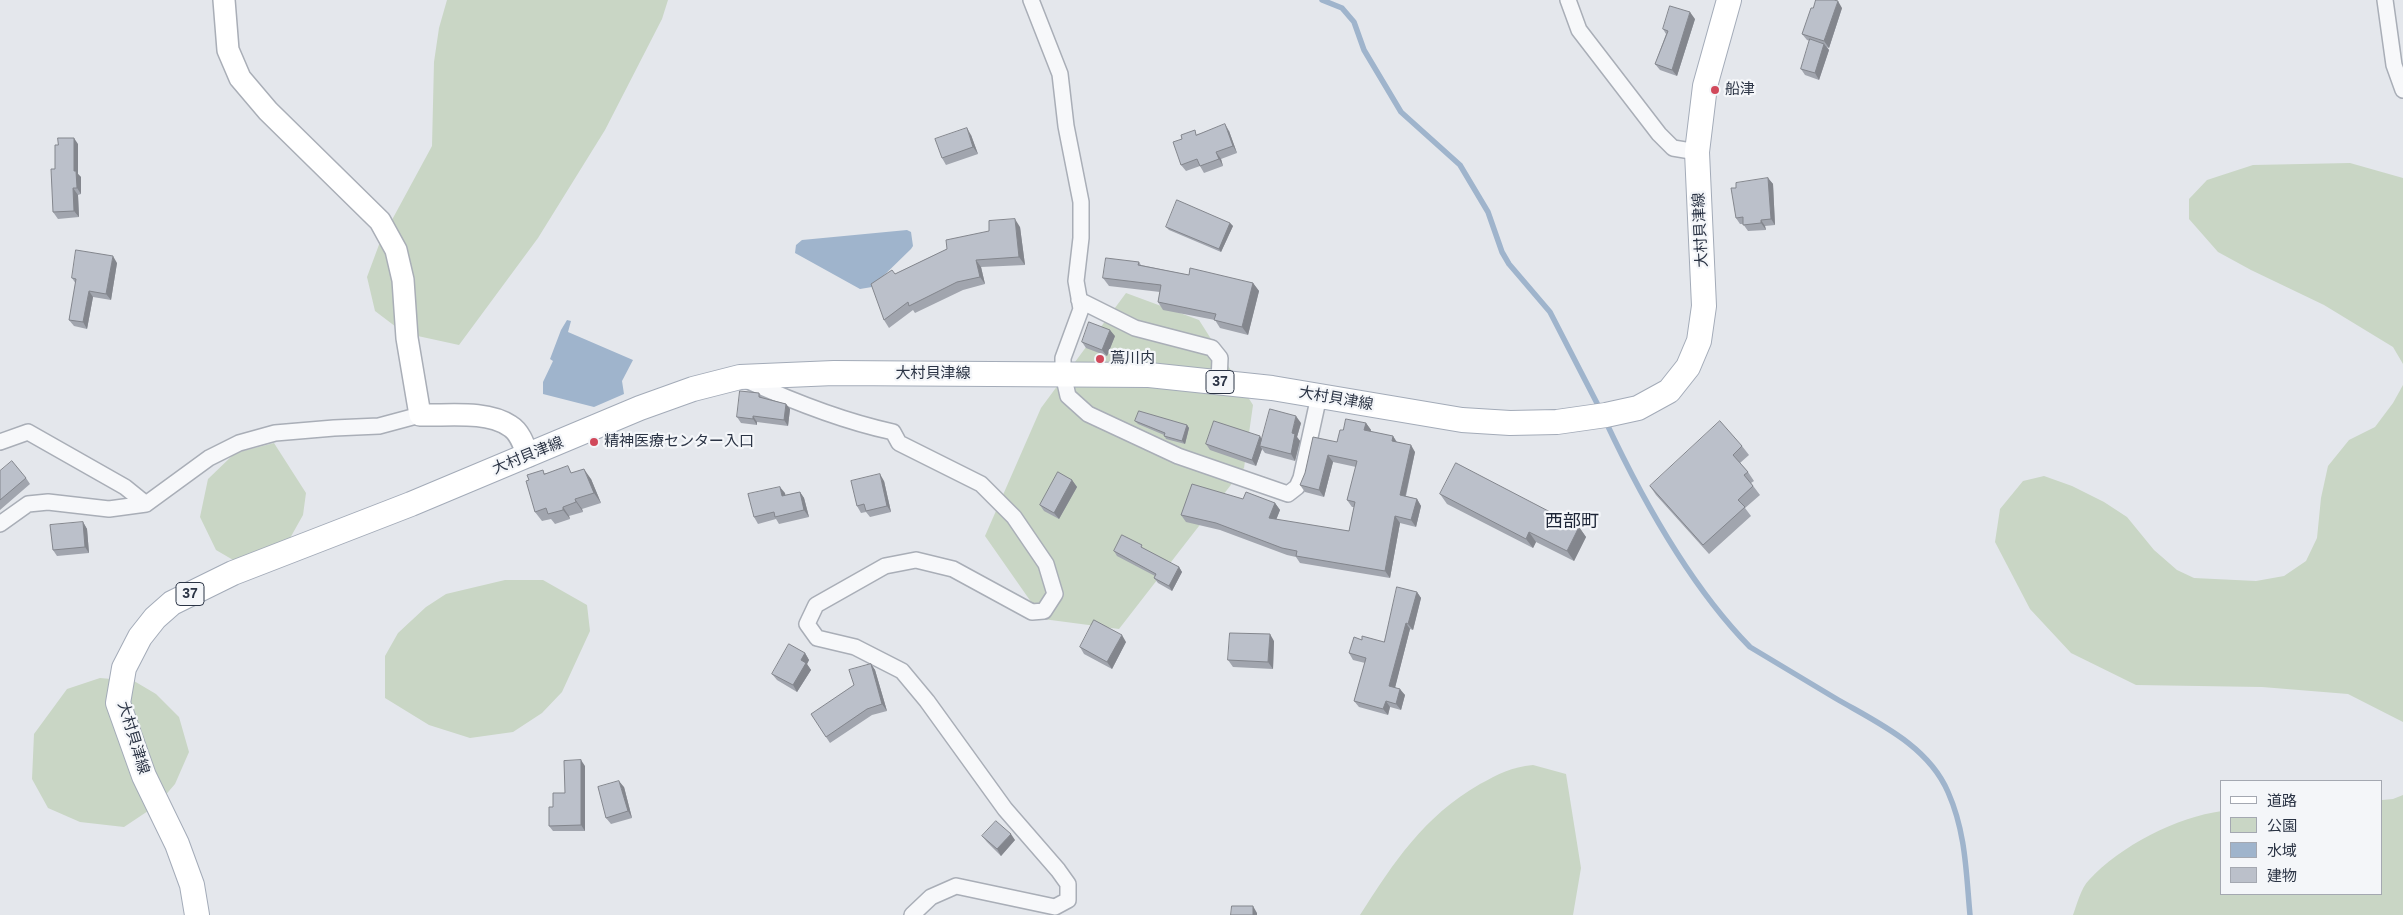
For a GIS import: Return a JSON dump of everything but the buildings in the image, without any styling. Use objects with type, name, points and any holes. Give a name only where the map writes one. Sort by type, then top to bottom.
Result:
[{"type":"main road","name":"大村貝津線","points":[[197,915],[192,885],[177,844],[144,776],[118,703],[124,668],[140,637],[155,618],[172,603],[233,573],[411,504],[640,408],[693,389],[740,377],[834,373],[1149,375],[1219,382],[1319,396],[1462,420],[1510,423],[1556,422],[1638,408],[1669,391],[1688,367],[1698,341],[1704,306],[1697,152],[1704,86],[1729,0]]},
{"type":"street","points":[[224,0],[228,50],[240,78],[268,112],[380,221],[396,250],[403,280],[407,338],[420,415]]},
{"type":"street","points":[[1031,0],[1060,74],[1066,126],[1082,202],[1082,238],[1076,281],[1081,309],[1063,358],[1063,374],[1068,396],[1088,414],[1178,456],[1288,494],[1297,487],[1301,478],[1319,396]]},
{"type":"street","points":[[1568,0],[1579,30],[1659,134],[1673,148],[1697,152]]},
{"type":"street","points":[[2385,0],[2394,65],[2403,90]]},
{"type":"street","points":[[1079,300],[1135,328],[1212,348],[1220,358],[1219,382]]},
{"type":"street","points":[[740,377],[829,415],[856,424],[893,432],[899,443],[981,484],[1014,517],[1046,564],[1055,594],[1044,611],[1032,612],[952,569],[916,560],[885,566],[816,605],[807,624],[817,638],[856,647],[902,671],[927,701],[1005,810],[1068,884],[1068,900],[1055,907],[956,886],[931,897],[912,915]]},
{"type":"street","points":[[0,524],[28,504],[48,502],[109,509],[146,504],[209,458],[239,443],[275,433],[379,426],[420,415],[484,416],[510,426],[522,439],[528,456]]},
{"type":"street","points":[[0,442],[28,432],[125,487],[146,504]]},
{"type":"green space","points":[[447,0],[668,0],[662,19],[605,130],[538,238],[459,345],[404,333],[375,311],[367,277],[380,242],[432,146],[434,62],[439,28]]},
{"type":"green space","points":[[2350,163],[2403,178],[2403,364],[2393,347],[2324,305],[2218,252],[2189,219],[2189,199],[2207,180],[2253,165]]},
{"type":"green space","points":[[1126,293],[1199,320],[1253,405],[1244,468],[1119,629],[1043,619],[985,536],[1041,408]]},
{"type":"green space","points":[[2403,385],[2403,722],[2348,694],[2262,687],[2136,685],[2071,653],[2030,609],[1995,542],[2000,509],[2023,481],[2044,476],[2072,486],[2104,502],[2127,517],[2154,550],[2177,570],[2194,578],[2256,581],[2284,576],[2306,561],[2317,538],[2321,498],[2328,466],[2349,440],[2375,427],[2393,403]]},
{"type":"green space","points":[[274,443],[306,493],[303,515],[289,540],[240,564],[216,550],[200,517],[208,479],[235,453]]},
{"type":"green space","points":[[505,580],[543,580],[587,605],[590,631],[562,692],[542,713],[513,732],[470,738],[429,725],[385,698],[385,656],[398,633],[426,607],[446,594]]},
{"type":"green space","points":[[100,678],[134,681],[156,694],[179,717],[189,752],[175,784],[157,805],[124,827],[80,822],[48,808],[32,779],[34,734],[67,689]]},
{"type":"green space","points":[[1533,765],[1566,774],[1581,868],[1573,915],[1360,915],[1398,859],[1426,826],[1442,811],[1460,797],[1493,777],[1512,769]]},
{"type":"green space","points":[[2403,795],[2403,915],[2073,915],[2086,883],[2117,856],[2150,835],[2168,827],[2205,814],[2220,811],[2220,895],[2383,895],[2383,800],[2393,799]]},
{"type":"water","points":[[907,230],[911,232],[913,246],[872,287],[860,289],[795,253],[796,245],[802,240]]},
{"type":"water","points":[[567,320],[571,321],[568,332],[633,360],[622,381],[624,394],[594,407],[543,394],[543,382],[553,361],[550,359],[561,330]]},
{"type":"waterway","points":[[1322,0],[1342,8],[1354,22],[1364,50],[1401,112],[1460,165],[1488,212],[1502,252],[1509,264],[1550,312],[1600,409]]},
{"type":"waterway","points":[[1605,420],[1634,479],[1668,540],[1707,597],[1750,647],[1899,736],[1928,761],[1939,775],[1954,807],[1962,838],[1970,915]]},
{"type":"place","name":"船津","points":[[1715,90]]},
{"type":"place","name":"蔦川内","points":[[1100,359]]},
{"type":"place","name":"精神医療センター入口","points":[[594,442]]},
{"type":"district","name":"西部町","points":[[1572,522]]}]
